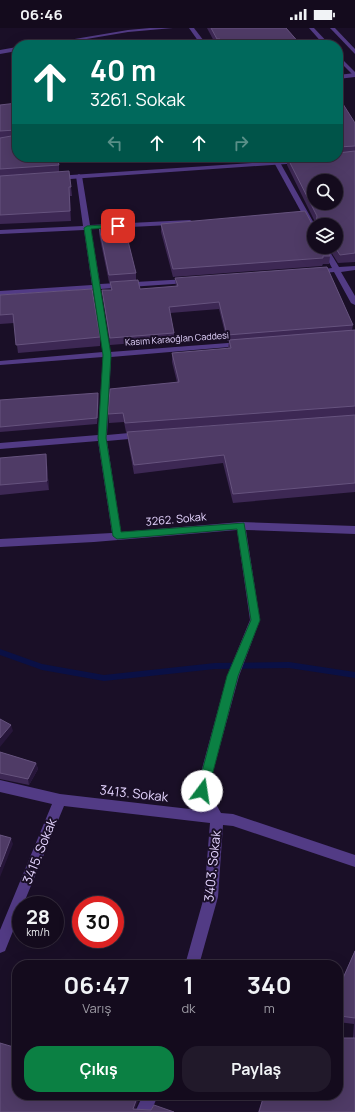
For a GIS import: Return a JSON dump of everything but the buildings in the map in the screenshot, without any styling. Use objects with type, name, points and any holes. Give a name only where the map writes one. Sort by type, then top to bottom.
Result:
[{"type":"street","points":[[73,40],[128,31],[172,28]]},
{"type":"street","points":[[191,28],[200,40]]},
{"type":"street","points":[[311,28],[322,40]]},
{"type":"street","points":[[332,28],[355,52]]},
{"type":"street","points":[[0,52],[12,50]]},
{"type":"street","points":[[343,62],[355,75]]},
{"type":"street","points":[[343,76],[355,75]]},
{"type":"street","points":[[51,178],[292,162]]},
{"type":"street","points":[[277,163],[307,218]]},
{"type":"street","points":[[79,176],[98,288],[107,355],[102,438],[117,536]]},
{"type":"street","points":[[297,215],[305,215]]},
{"type":"street","points":[[0,232],[196,221]]},
{"type":"street","points":[[328,254],[355,303]]},
{"type":"street","points":[[307,272],[355,268]]},
{"type":"street","points":[[0,293],[98,288],[199,280]]},
{"type":"street","name":"Kasım Karaoğlan Caddesi","points":[[0,363],[246,344]]},
{"type":"street","points":[[0,446],[149,435]]},
{"type":"street","name":"3262. Sokak","points":[[0,543],[117,536],[241,526],[355,530]]},
{"type":"street","name":"3403. Sokak","points":[[193,960],[211,897],[217,818],[202,791],[232,676],[256,620],[241,526]]},
{"type":"street","name":"3413. Sokak","points":[[0,786],[60,800],[233,820],[355,861]]},
{"type":"street","name":"3415. Sokak","points":[[0,946],[60,800]]},
{"type":"street","points":[[143,1112],[149,1100]]},
{"type":"waterway","points":[[0,652],[42,667],[104,678],[215,666],[289,665],[355,675]]},
{"type":"route","points":[[118,226],[87,228],[98,288],[107,355],[102,438],[117,536],[241,526],[256,620],[232,676],[202,791]]}]
